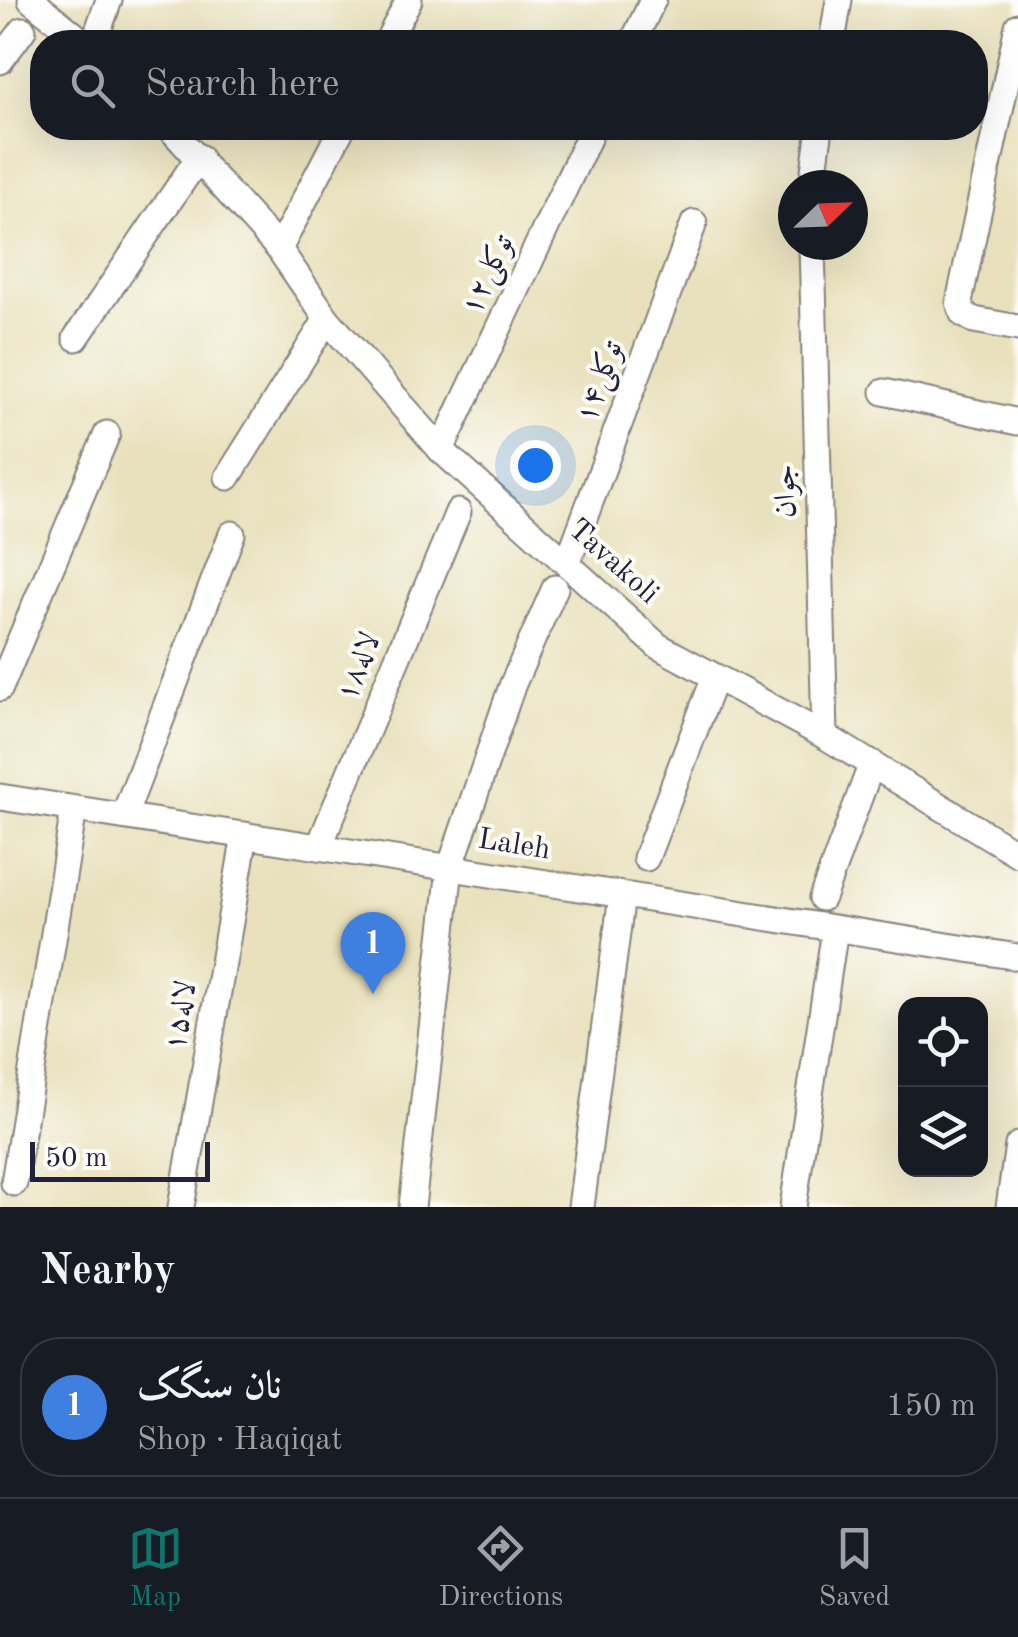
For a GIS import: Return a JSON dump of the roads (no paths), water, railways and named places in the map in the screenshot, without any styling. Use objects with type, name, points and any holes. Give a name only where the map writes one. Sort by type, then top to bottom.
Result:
[{"type":"street","points":[[31,0],[68,30]]},
{"type":"street","points":[[98,30],[109,0]]},
{"type":"street","points":[[393,30],[409,0]]},
{"type":"street","points":[[639,30],[653,0]]},
{"type":"street","points":[[834,30],[838,0]]},
{"type":"street","points":[[1018,26],[959,302],[963,314],[974,320],[1018,328]]},
{"type":"street","points":[[0,61],[22,30]]},
{"type":"street","name":"Tavakoli","points":[[182,140],[279,249],[327,318],[441,450],[658,646],[872,763],[1018,854]]},
{"type":"street","points":[[279,249],[336,140]]},
{"type":"street","name":"توکلی۱۲","points":[[441,450],[587,140]]},
{"type":"street","points":[[814,170],[818,140]]},
{"type":"street","points":[[76,338],[199,157]]},
{"type":"street","name":"توکلی۱۴","points":[[567,564],[694,223]]},
{"type":"street","name":"جوان","points":[[812,260],[825,736]]},
{"type":"street","points":[[228,477],[327,318]]},
{"type":"street","points":[[884,392],[1018,422]]},
{"type":"street","points":[[0,688],[107,434]]},
{"type":"street","name":"لاله۱۸","points":[[319,847],[458,512]]},
{"type":"street","points":[[124,816],[232,534]]},
{"type":"street","points":[[412,1207],[450,868],[512,686],[555,588]]},
{"type":"street","points":[[646,858],[715,677]]},
{"type":"street","points":[[822,898],[872,763]]},
{"type":"street","name":"Laleh","points":[[1,790],[74,808],[1018,958]]},
{"type":"street","points":[[14,1182],[74,808]]},
{"type":"street","name":"لاله۱۵","points":[[182,1207],[244,835]]},
{"type":"street","points":[[581,1207],[622,895]]},
{"type":"street","points":[[792,1207],[835,928]]},
{"type":"street","points":[[1009,1207],[1018,1145]]},
{"type":"place","name":"نان سنگک","points":[[373,994]]}]
